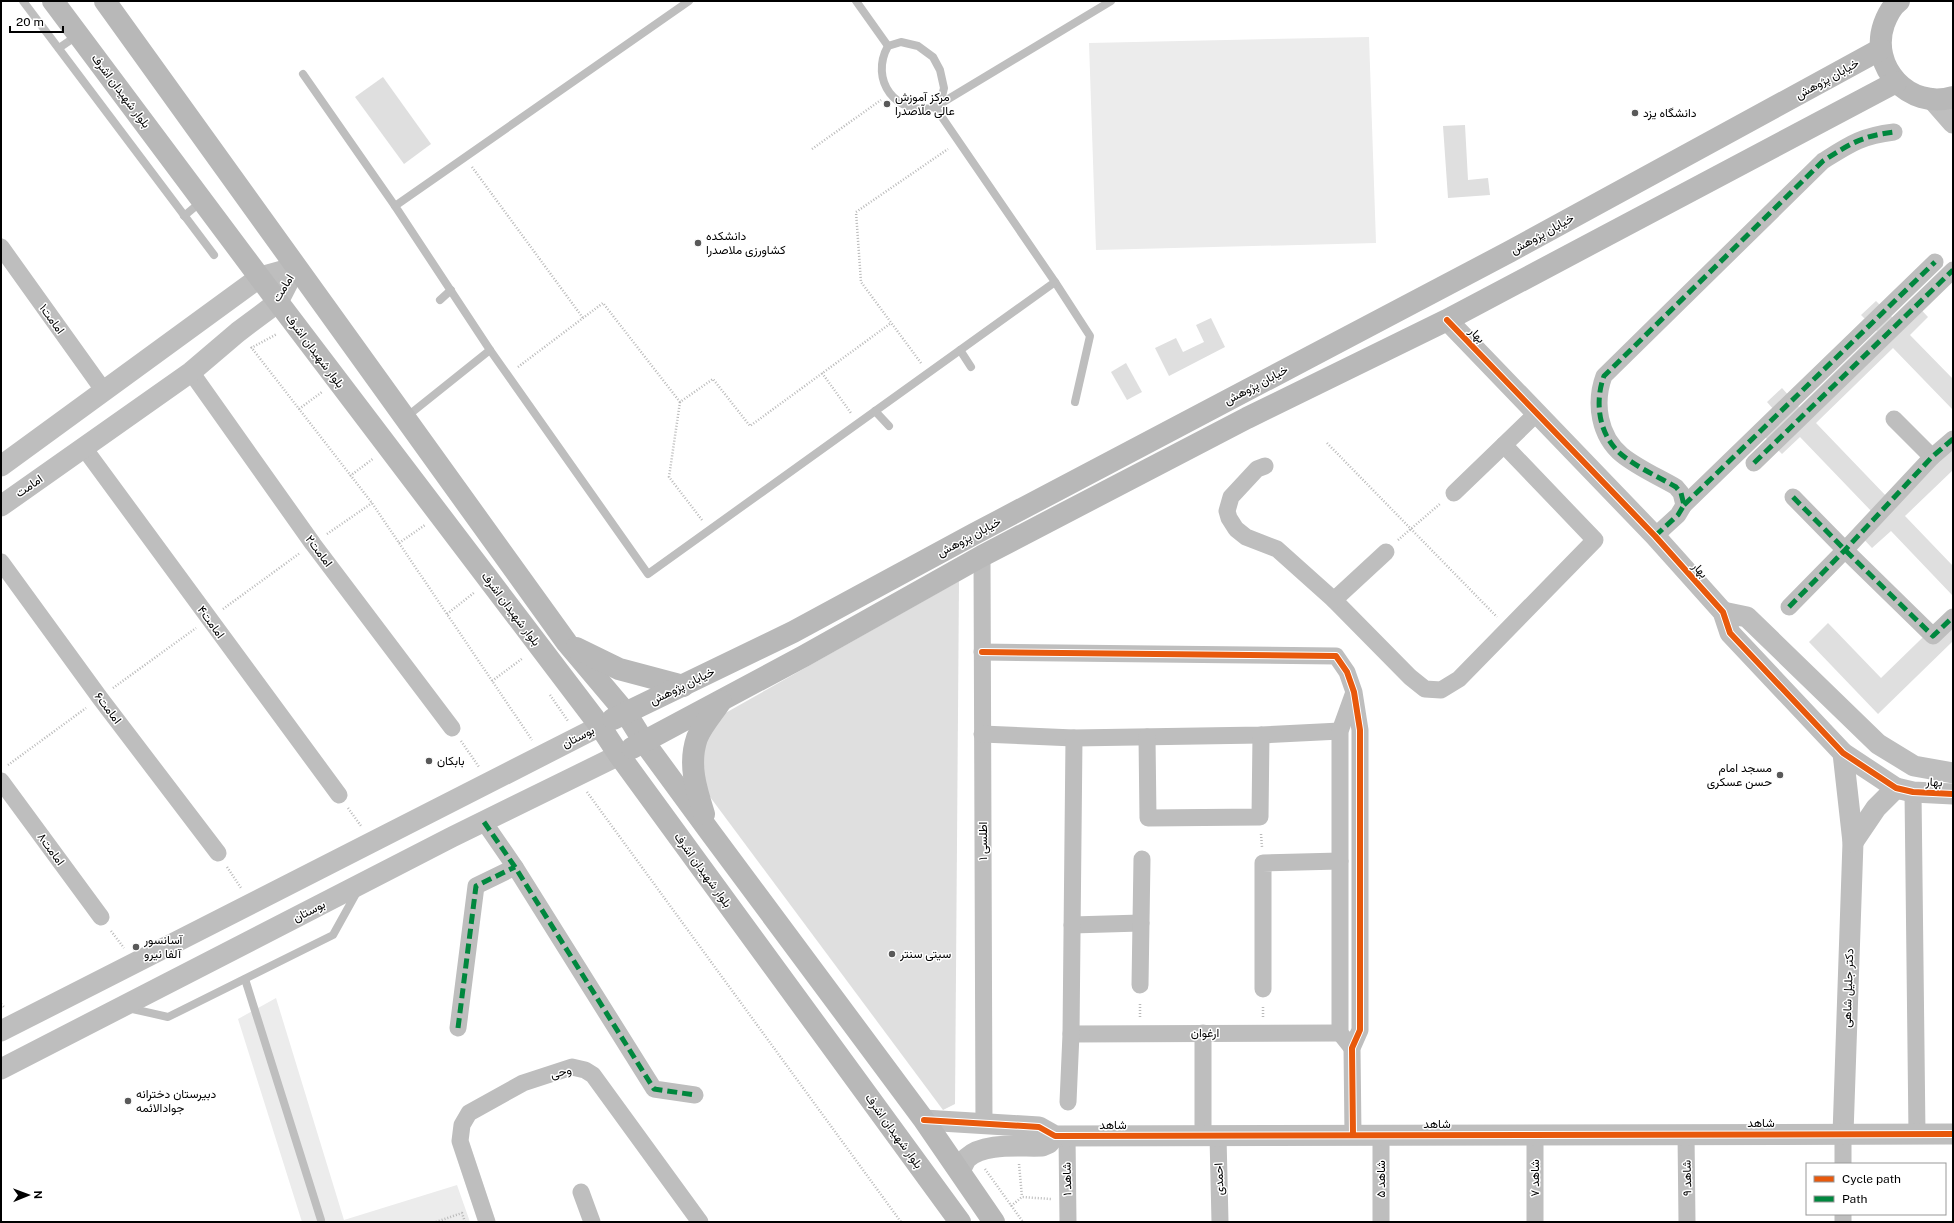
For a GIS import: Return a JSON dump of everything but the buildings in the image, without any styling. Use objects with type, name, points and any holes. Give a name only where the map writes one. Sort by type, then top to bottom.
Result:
[{"type":"main road","name":"بلوار شهیدان اشرف","points":[[53,1],[278,302],[600,726],[619,755],[960,1222]]},
{"type":"main road","points":[[1899,1],[1887,17],[1881,33],[1881,49],[1886,67],[1896,82],[1913,94],[1943,98]]},
{"type":"main road","name":"بلوار شهیدان اشرف","points":[[113,6],[296,267],[567,643],[626,713],[644,742],[924,1120],[994,1222]]},
{"type":"main road","name":"خیابان پژوهش","points":[[600,726],[793,632],[988,527],[1495,259],[1881,49]]},
{"type":"main road","name":"خیابان پژوهش","points":[[619,755],[804,656],[982,556],[1247,418],[1447,320],[1896,82]]},
{"type":"main road","points":[[567,643],[619,670],[683,686]]},
{"type":"main road","points":[[710,832],[694,783],[693,758],[697,737],[722,699]]},
{"type":"street","points":[[1943,98],[1953,124]]},
{"type":"street","points":[[1684,505],[1682,493],[1676,487],[1623,456],[1612,445],[1604,431],[1599,408],[1600,387],[1604,376],[1823,161],[1853,142],[1872,135],[1894,132]]},
{"type":"street","name":"امامت۱","points":[[1,247],[104,391]]},
{"type":"street","points":[[1655,536],[1678,516],[1684,505],[1935,262]]},
{"type":"street","name":"امامت","points":[[1,466],[260,277],[296,267]]},
{"type":"street","name":"امامت","points":[[1,506],[191,372],[238,332],[278,302],[296,267]]},
{"type":"street","points":[[1754,463],[1953,270]]},
{"type":"street","name":"بهار","points":[[1447,320],[1655,536],[1723,612],[1730,633],[1843,753],[1904,790],[1953,794]]},
{"type":"street","name":"امامت۲","points":[[191,372],[313,544],[452,728]]},
{"type":"street","points":[[1454,493],[1537,413]]},
{"type":"street","points":[[1894,419],[1932,457]]},
{"type":"street","points":[[1789,607],[1845,550],[1932,457],[1953,439]]},
{"type":"street","points":[[1265,466],[1257,469],[1231,497],[1227,511],[1231,522],[1236,529],[1246,537],[1277,549],[1334,600],[1410,677],[1425,689],[1442,690],[1459,679],[1595,540],[1504,445]]},
{"type":"street","name":"امامت۴","points":[[84,448],[339,795]]},
{"type":"street","points":[[1793,497],[1933,636],[1953,617]]},
{"type":"street","points":[[1334,600],[1386,552]]},
{"type":"street","name":"اطلسی ۱","points":[[982,556],[984,1125]]},
{"type":"street","name":"امامت۶","points":[[1,562],[100,698],[218,853]]},
{"type":"street","name":"بهار","points":[[1723,612],[1747,617],[1878,744],[1914,766],[1953,773]]},
{"type":"street","points":[[982,652],[1336,656],[1347,672],[1354,692],[1360,730],[1360,1030],[1352,1048],[1353,1135]]},
{"type":"street","points":[[1352,1048],[1340,1033],[1340,731],[1354,692]]},
{"type":"street","name":"بوستان","points":[[1,1031],[600,726]]},
{"type":"street","points":[[982,734],[1074,738],[1261,735],[1340,731]]},
{"type":"street","points":[[1147,737],[1148,818],[1260,817],[1261,735]]},
{"type":"street","points":[[1068,1102],[1071,1034],[1074,738]]},
{"type":"street","name":"دکتر جلیل شاهی","points":[[1843,753],[1853,842],[1844,1134]]},
{"type":"street","name":"بوستان","points":[[1,1069],[452,837],[619,755]]},
{"type":"street","name":"امامت۸","points":[[4,774],[101,916]]},
{"type":"street","points":[[1853,842],[1876,808],[1904,790]]},
{"type":"street","points":[[1904,790],[1916,1134]]},
{"type":"street","points":[[435,810],[452,837]]},
{"type":"street","points":[[484,822],[515,867],[654,1089],[695,1095]]},
{"type":"street","points":[[1140,986],[1142,859]]},
{"type":"street","points":[[1263,989],[1263,863],[1340,861]]},
{"type":"street","points":[[458,1028],[476,886],[515,867]]},
{"type":"street","points":[[1072,925],[1141,923]]},
{"type":"street","name":"احمدی","points":[[1204,1033],[1210,1136],[1220,1222]]},
{"type":"street","name":"ارغوان","points":[[1071,1034],[1340,1033]]},
{"type":"street","name":"وحی","points":[[487,1222],[460,1140],[462,1125],[469,1113],[523,1083],[572,1067],[584,1070],[593,1075],[700,1222]]},
{"type":"street","name":"شاهد","points":[[924,1120],[984,1125],[1039,1127],[1061,1136],[1953,1134]]},
{"type":"street","name":"شاهد ۹","points":[[1686,1134],[1687,1222]]},
{"type":"street","points":[[1843,1163],[1844,1134]]},
{"type":"street","name":"شاهد ۵","points":[[1381,1222],[1382,1135]]},
{"type":"street","name":"شاهد ۷","points":[[1535,1135],[1535,1222]]},
{"type":"street","points":[[960,1172],[966,1160],[974,1153],[986,1148],[1042,1146],[1061,1136]]},
{"type":"street","name":"شاهد ۱","points":[[1061,1136],[1068,1201],[1068,1222]]},
{"type":"street","points":[[581,1192],[592,1222]]},
{"type":"lane","points":[[23,1],[214,255]]},
{"type":"lane","points":[[395,206],[689,1]]},
{"type":"lane","points":[[856,1],[888,46]]},
{"type":"lane","points":[[935,107],[942,96],[944,88],[940,70],[933,57],[918,46],[902,42],[888,46],[882,56],[881,74],[890,94],[896,101],[911,109],[923,110],[935,107],[1111,1]]},
{"type":"lane","points":[[59,48],[78,34]]},
{"type":"lane","points":[[303,74],[395,206],[508,375],[548,439],[648,574],[1055,282]]},
{"type":"lane","points":[[935,107],[1055,282],[1090,336],[1075,402]]},
{"type":"lane","points":[[184,216],[203,201]]},
{"type":"lane","points":[[440,300],[451,290]]},
{"type":"lane","points":[[405,418],[490,350]]},
{"type":"lane","points":[[960,350],[971,367]]},
{"type":"lane","points":[[875,411],[889,426]]},
{"type":"lane","points":[[632,567],[639,561]]},
{"type":"lane","points":[[122,1007],[168,1017],[333,935],[362,884]]},
{"type":"lane","points":[[245,979],[321,1220]]},
{"type":"path","points":[[812,149],[890,94]]},
{"type":"path","points":[[928,373],[861,282],[856,212],[959,142]]},
{"type":"path","points":[[465,157],[583,318]]},
{"type":"path","points":[[508,375],[603,303],[680,402],[669,477],[710,530]]},
{"type":"path","points":[[680,402],[713,379],[750,426],[892,323]]},
{"type":"path","points":[[238,332],[372,503],[542,755]]},
{"type":"path","points":[[822,373],[858,423]]},
{"type":"path","points":[[299,409],[323,391]]},
{"type":"path","points":[[1327,442],[1508,629]]},
{"type":"path","points":[[350,476],[378,455]]},
{"type":"path","points":[[1386,552],[1410,529],[1454,493]]},
{"type":"path","points":[[4,774],[100,698],[372,503]]},
{"type":"path","points":[[399,543],[427,524]]},
{"type":"path","points":[[447,614],[476,592]]},
{"type":"path","points":[[492,681],[523,658]]},
{"type":"path","points":[[452,728],[489,782]]},
{"type":"path","points":[[576,777],[901,1222]]},
{"type":"path","points":[[339,795],[372,841]]},
{"type":"path","points":[[1260,817],[1263,863]]},
{"type":"path","points":[[218,853],[252,903]]},
{"type":"path","points":[[101,916],[135,962]]},
{"type":"path","points":[[1140,986],[1140,1034]]},
{"type":"path","points":[[1262,1033],[1263,989]]},
{"type":"path","points":[[1012,1163],[1026,1161]]},
{"type":"path","points":[[1019,1162],[1022,1197]]},
{"type":"path","points":[[991,1166],[984,1167],[1023,1222]]},
{"type":"path","points":[[1011,1206],[1022,1197],[1068,1201]]},
{"type":"path","points":[[436,1222],[462,1213],[465,1222]]},
{"type":"shaded area","points":[[1369,37],[1376,243],[1096,250],[1089,43]]},
{"type":"shaded area","points":[[276,998],[344,1220],[457,1185],[470,1222],[302,1222],[238,1019]]},
{"type":"marked path","points":[[1655,536],[1678,515],[1684,505],[1681,493],[1676,487],[1628,460],[1614,447],[1608,438],[1604,429],[1599,408],[1599,397],[1604,376],[1823,161],[1864,138],[1894,132]]},
{"type":"marked path","points":[[1684,505],[1935,262]]},
{"type":"marked path","points":[[1754,463],[1953,270]]},
{"type":"marked path","points":[[1789,607],[1845,550],[1932,457],[1953,439]]},
{"type":"marked path","points":[[1793,497],[1933,636],[1953,617]]},
{"type":"marked path","points":[[484,822],[515,867],[654,1089],[695,1095]]},
{"type":"marked path","points":[[458,1028],[476,886],[515,867]]},
{"type":"cycle path","points":[[1447,320],[1655,536],[1723,612],[1730,633],[1843,753],[1896,788],[1913,792],[1953,794]]},
{"type":"cycle path","points":[[982,652],[1336,656],[1347,672],[1354,692],[1360,730],[1360,1030],[1352,1048],[1353,1135]]},
{"type":"cycle path","points":[[924,1120],[1039,1127],[1055,1136],[1953,1134]]},
{"type":"place","name":"مرکز آموزش عالی ملّاصدرا","points":[[887,104]]},
{"type":"place","name":"دانشگاه یزد","points":[[1635,113]]},
{"type":"place","name":"دانشکده کشاورزی ملاصدرا","points":[[698,243]]},
{"type":"place","name":"بابکان","points":[[429,761]]},
{"type":"place","name":"مسجد امام حسن عسکری","points":[[1780,775]]},
{"type":"place","name":"آسانسور آلفا نيرو","points":[[136,947]]},
{"type":"place","name":"سیتی سنتر","points":[[892,954]]},
{"type":"place","name":"دبیرستان دخترانه جوادالائمه","points":[[128,1101]]}]
